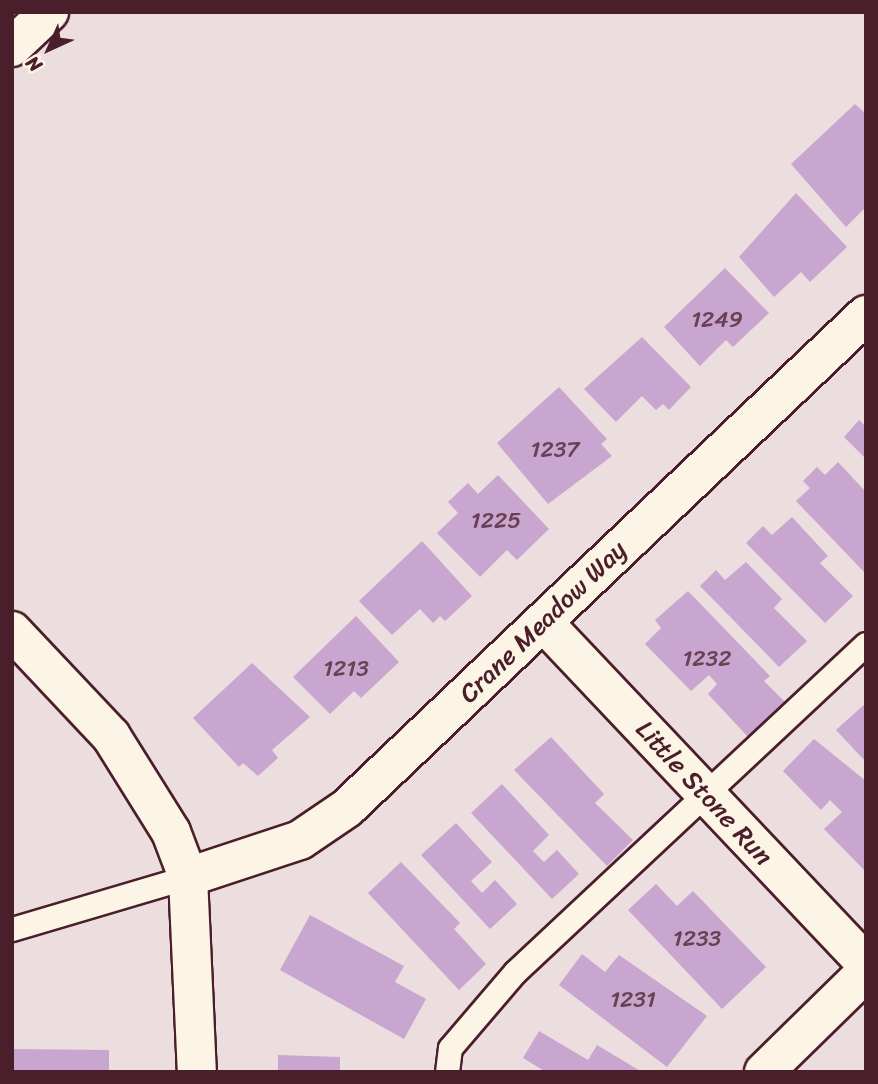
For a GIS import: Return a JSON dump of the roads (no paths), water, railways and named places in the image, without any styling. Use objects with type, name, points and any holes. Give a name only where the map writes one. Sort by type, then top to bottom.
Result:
[{"type":"street","points":[[12,47],[49,12]]},
{"type":"street","name":"Crane Meadow Way","points":[[188,877],[266,854],[325,825],[866,315]]},
{"type":"street","name":"Little Stone Run","points":[[543,622],[866,964]]},
{"type":"street","points":[[12,631],[145,781],[188,877],[197,1072]]},
{"type":"street","points":[[764,1072],[866,972]]},
{"type":"lane","points":[[447,1072],[450,1048],[515,972],[866,644]]},
{"type":"lane","points":[[12,929],[188,877]]}]
